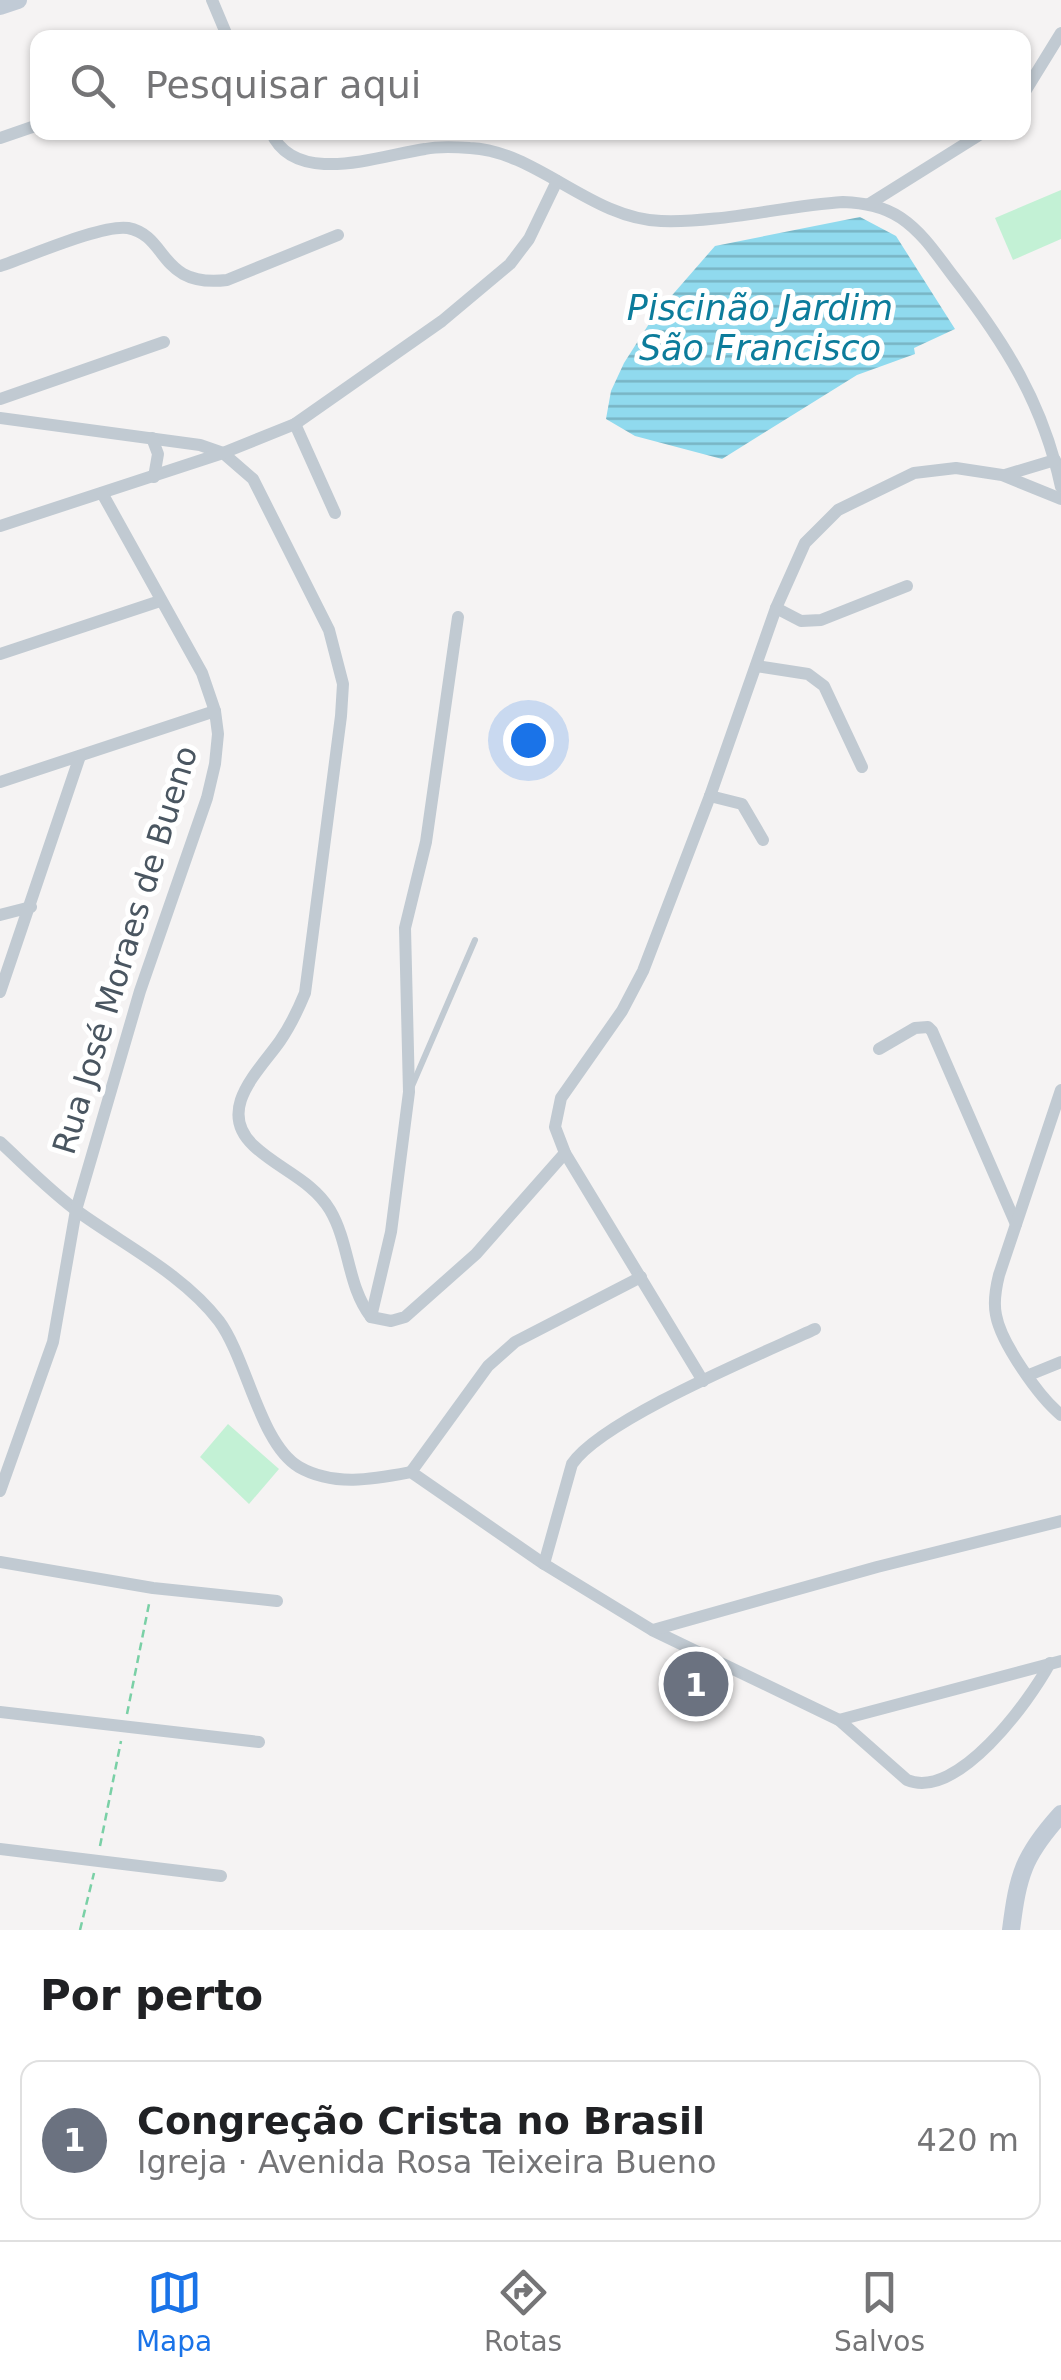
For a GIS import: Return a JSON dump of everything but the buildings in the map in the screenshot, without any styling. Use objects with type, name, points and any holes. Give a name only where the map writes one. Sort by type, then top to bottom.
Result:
[{"type":"street","points":[[0,6],[18,0]]},
{"type":"street","points":[[212,0],[225,30]]},
{"type":"street","points":[[1031,82],[1061,33]]},
{"type":"street","points":[[0,138],[30,128]]},
{"type":"street","points":[[274,140],[292,155],[312,163],[338,165],[429,148],[476,148],[509,158],[625,215],[660,221],[842,202],[869,204],[901,218],[920,233],[984,316],[1024,379],[1055,460],[1061,487]]},
{"type":"street","points":[[869,204],[971,140]]},
{"type":"street","points":[[0,526],[223,454],[296,424],[442,321],[510,264],[529,240],[557,182]]},
{"type":"street","points":[[0,266],[120,228],[143,234],[170,265],[190,280],[208,282],[227,280],[338,235]]},
{"type":"street","points":[[0,398],[164,342]]},
{"type":"street","points":[[0,418],[200,445],[223,454],[253,479],[328,630],[343,684],[305,993],[294,1020],[246,1083],[238,1118],[242,1132],[254,1146],[296,1175],[328,1208],[344,1241],[355,1290],[372,1316],[391,1321],[404,1317],[476,1254],[565,1153]]},
{"type":"street","points":[[296,424],[335,512]]},
{"type":"street","points":[[152,438],[158,454],[154,477]]},
{"type":"street","points":[[1002,475],[1055,460]]},
{"type":"street","points":[[703,1382],[565,1153],[556,1127],[561,1098],[622,1012],[643,971],[776,608],[805,542],[838,510],[914,472],[956,468],[1002,475],[1061,499]]},
{"type":"street","name":"Rua José Moraes de Bueno","points":[[0,1491],[53,1342],[76,1210],[140,991],[207,798],[217,750],[215,711],[202,673],[102,494]]},
{"type":"street","points":[[776,608],[800,621],[821,620],[907,586]]},
{"type":"street","points":[[0,654],[160,601]]},
{"type":"street","points":[[372,1316],[391,1232],[409,1092],[404,928],[426,842],[458,618]]},
{"type":"street","points":[[756,666],[816,678],[824,686],[862,767]]},
{"type":"street","points":[[0,782],[215,711]]},
{"type":"street","points":[[0,992],[80,756]]},
{"type":"street","points":[[710,796],[742,804],[763,840]]},
{"type":"street","points":[[0,915],[31,906]]},
{"type":"street","points":[[879,1049],[915,1028],[928,1027],[932,1031],[1016,1224]]},
{"type":"street","points":[[1061,1090],[999,1274],[996,1315],[1006,1341],[1061,1415]]},
{"type":"street","points":[[0,1142],[76,1210],[156,1265],[218,1320],[236,1348],[269,1431],[296,1466],[325,1477],[354,1481],[411,1472],[544,1564],[652,1630],[839,1720],[907,1780],[930,1784],[970,1760],[1011,1722],[1056,1662]]},
{"type":"street","points":[[411,1472],[488,1366],[515,1342],[641,1278]]},
{"type":"street","points":[[544,1564],[572,1464],[580,1452],[616,1428],[703,1382],[815,1329]]},
{"type":"street","points":[[1029,1375],[1061,1362]]},
{"type":"street","points":[[652,1630],[1061,1521]]},
{"type":"street","points":[[0,1562],[152,1588],[277,1602]]},
{"type":"street","points":[[839,1720],[1056,1662]]},
{"type":"street","points":[[0,1712],[259,1742]]},
{"type":"street","points":[[1010,1930],[1024,1860],[1061,1814]]},
{"type":"street","points":[[0,1849],[221,1876]]},
{"type":"lane","points":[[409,1092],[476,940]]},
{"type":"path","points":[[80,1930],[152,1588]]},
{"type":"green space","points":[[1061,190],[1061,239],[1013,260],[995,218]]},
{"type":"green space","points":[[228,1424],[279,1469],[249,1504],[200,1457]]},
{"type":"water","name":"Piscinão Jardim São Francisco","points":[[860,217],[896,236],[955,329],[914,348],[915,354],[857,375],[722,459],[635,436],[606,419],[611,391],[624,363],[654,316],[715,246]]},
{"type":"place","name":"Congreção Crista no Brasil","points":[[696,1684]]}]
